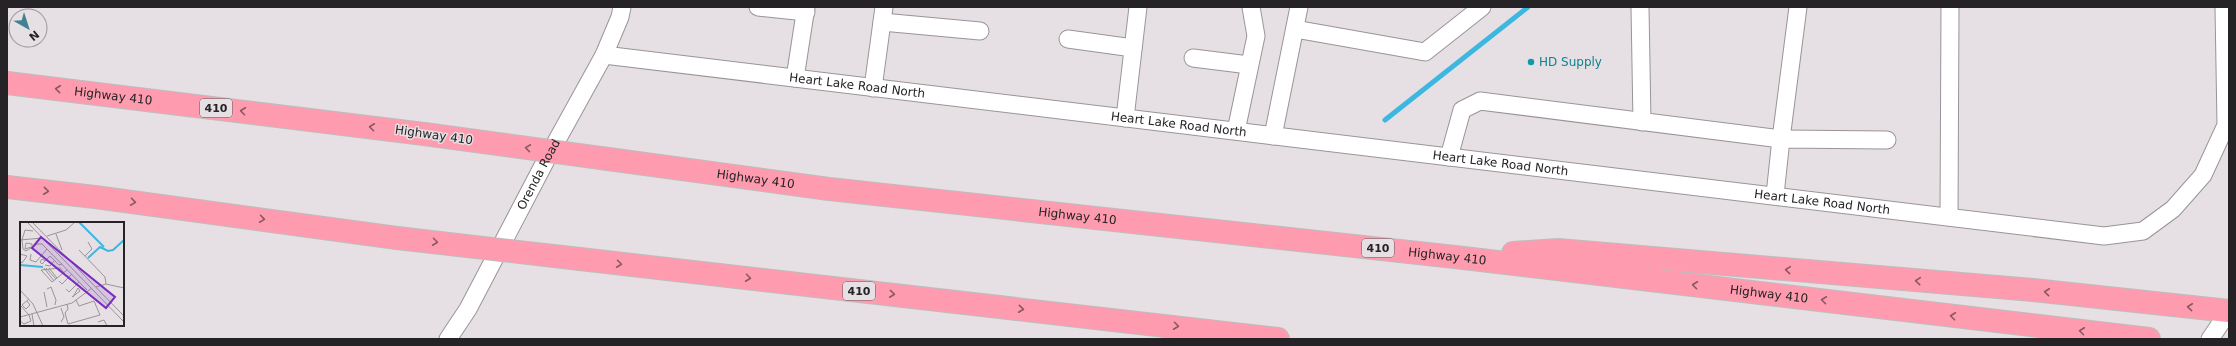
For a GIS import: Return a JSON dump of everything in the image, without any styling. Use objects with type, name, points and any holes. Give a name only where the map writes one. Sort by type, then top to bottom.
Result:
[{"type":"highway","name":"Highway 410","points":[[7,83],[424,134],[830,189],[1455,257],[2149,339]]},
{"type":"highway","name":"410","points":[[7,187],[95,196],[397,238],[1278,339]]},
{"type":"highway","points":[[1455,257],[1558,250],[2033,290],[2229,311]]},
{"type":"street","name":"Orenda Road","points":[[448,339],[468,309],[546,160],[604,55],[620,17],[622,7]]},
{"type":"street","points":[[758,7],[806,9],[795,78]]},
{"type":"street","points":[[1125,118],[1138,7]]},
{"type":"street","points":[[1236,131],[1256,36],[1251,7]]},
{"type":"street","points":[[1274,136],[1299,7]]},
{"type":"street","points":[[1295,29],[1425,52],[1482,7]]},
{"type":"street","points":[[1640,7],[1642,122]]},
{"type":"street","points":[[1775,195],[1780,139],[1798,7]]},
{"type":"street","points":[[1949,217],[1950,7]]},
{"type":"street","name":"Heart Lake Road North","points":[[604,55],[1775,195],[2104,236],[2143,231],[2173,209],[2203,175],[2226,125],[2224,7]]},
{"type":"street","points":[[873,88],[883,15],[980,31]]},
{"type":"street","points":[[1068,39],[1133,48]]},
{"type":"street","points":[[1193,58],[1249,65]]},
{"type":"street","points":[[1449,157],[1462,110],[1480,101],[1780,139],[1888,140]]},
{"type":"street","points":[[2210,339],[2229,311]]},
{"type":"waterway","points":[[1385,120],[1528,7]]},
{"type":"place","name":"HD Supply","points":[[1531,62]]}]
